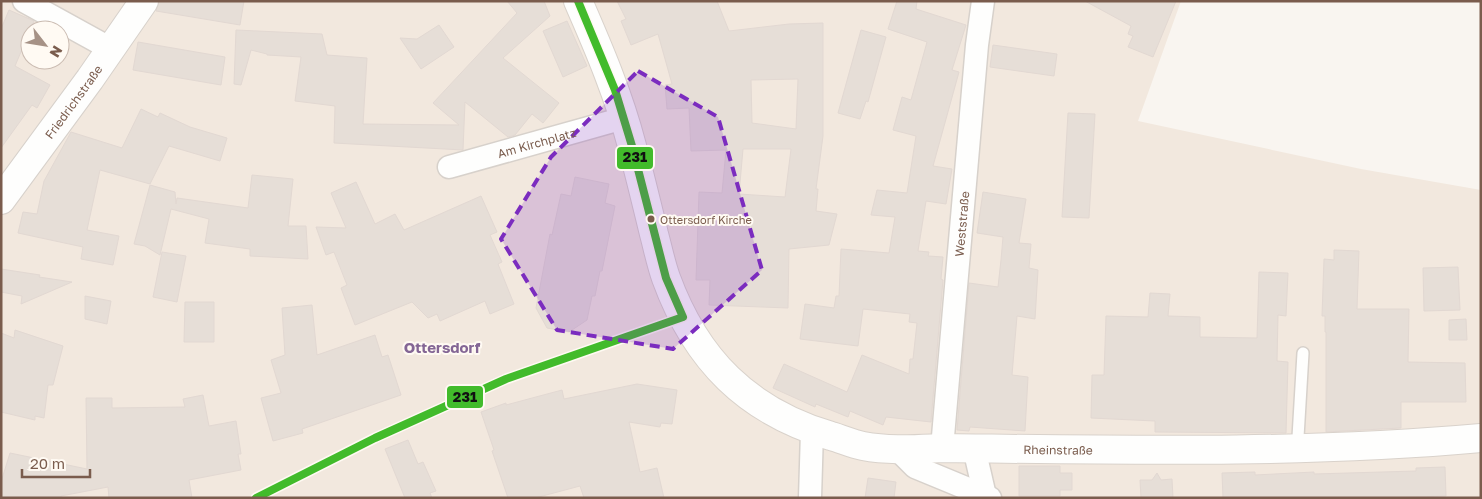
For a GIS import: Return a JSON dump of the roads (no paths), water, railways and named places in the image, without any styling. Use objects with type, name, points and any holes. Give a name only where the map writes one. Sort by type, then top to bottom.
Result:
[{"type":"main road","name":"Friedrichstraße","points":[[1,200],[144,1]]},
{"type":"main road","name":"Rheinstraße","points":[[578,1],[610,76],[624,118],[666,278],[683,317],[699,344],[737,388],[761,406],[789,422],[863,446],[896,449],[1301,450],[1421,444],[1481,438]]},
{"type":"street","points":[[24,1],[111,49]]},
{"type":"street","name":"Weststraße","points":[[942,448],[977,45],[983,1]]},
{"type":"street","name":"Am Kirchplatz","points":[[449,167],[624,118]]},
{"type":"street","points":[[810,498],[812,430]]},
{"type":"street","points":[[974,448],[988,497]]},
{"type":"street","points":[[896,449],[915,467],[988,497]]},
{"type":"lane","points":[[1301,450],[1298,437],[1302,353]]},
{"type":"place","name":"Ottersdorf Kirche","points":[[651,219]]},
{"type":"district","name":"Ottersdorf","points":[[442,347]]}]
